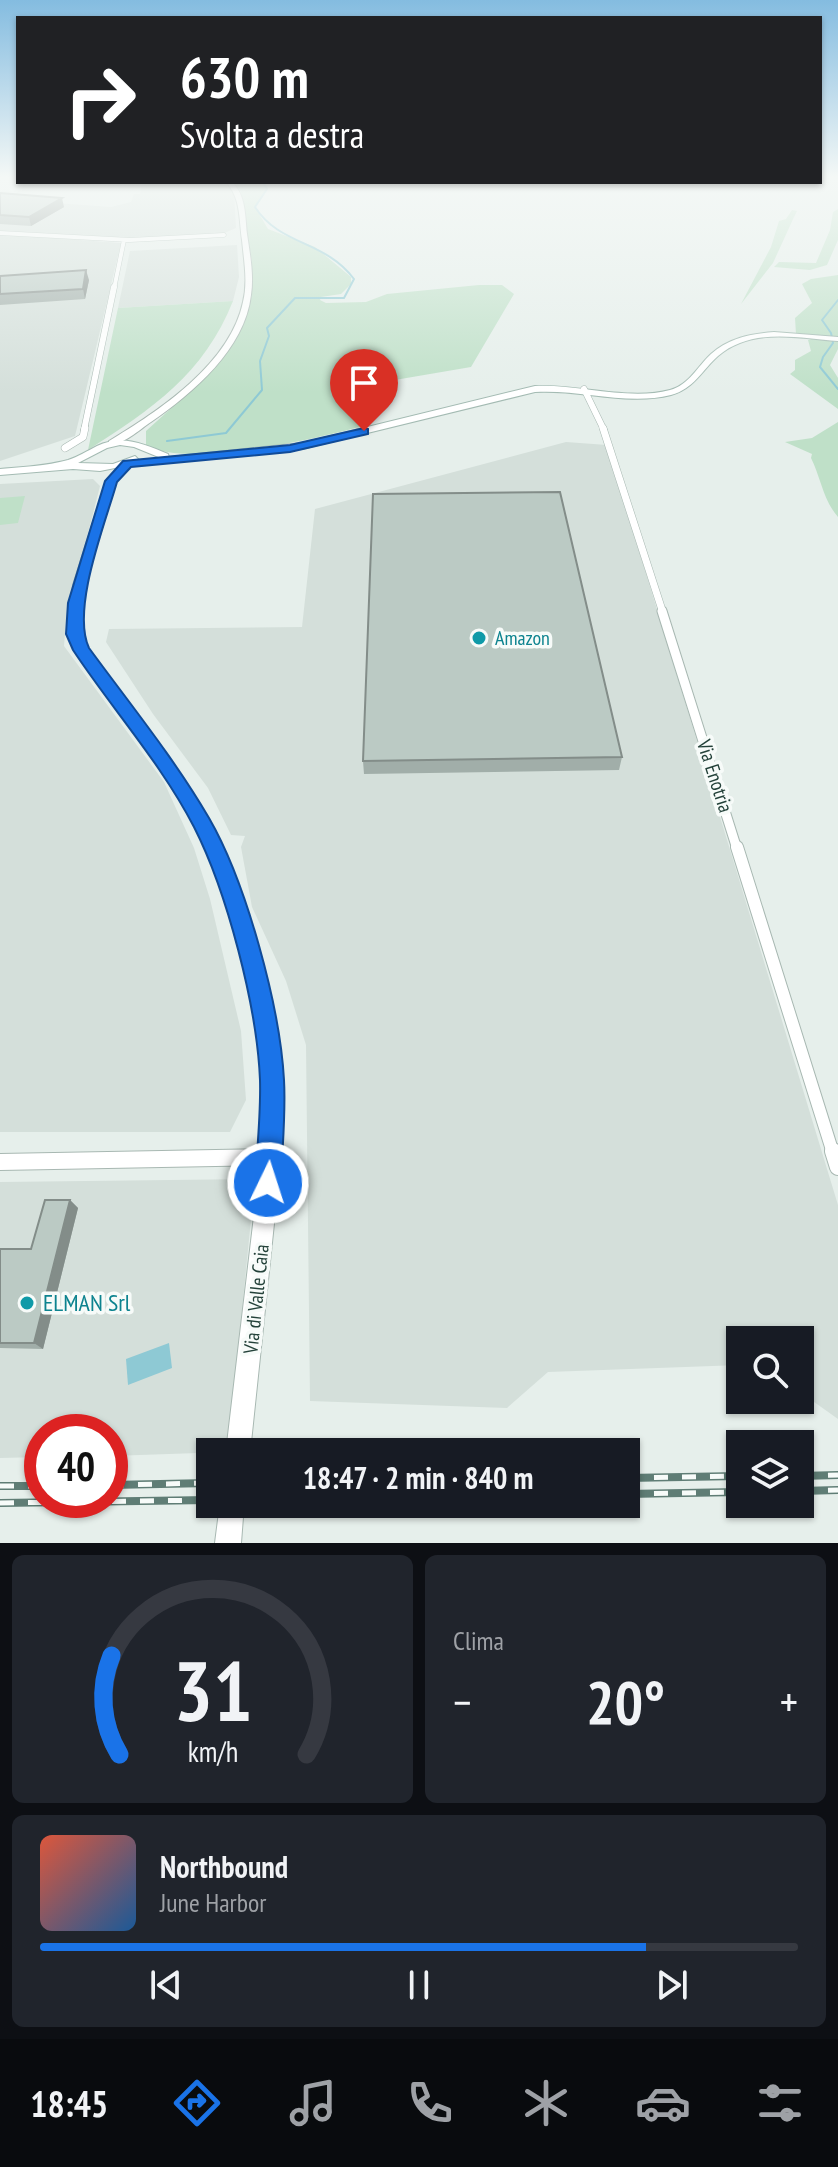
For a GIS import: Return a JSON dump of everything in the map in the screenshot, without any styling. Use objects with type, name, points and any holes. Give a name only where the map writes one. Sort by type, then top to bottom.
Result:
[{"type":"street","points":[[65,448],[83,437],[122,249]]},
{"type":"street","points":[[0,472],[49,467],[89,455],[143,424],[197,380],[225,346],[242,317],[249,270],[246,249]]},
{"type":"street","points":[[49,467],[105,474],[127,464],[306,446],[528,390],[584,389],[633,394],[670,392],[694,382],[716,354],[739,339],[762,335],[838,339]]},
{"type":"street","name":"Via Enotria","points":[[584,389],[607,437],[838,1167]]},
{"type":"street","points":[[140,446],[143,424]]},
{"type":"street","points":[[112,443],[130,443],[154,453],[182,458]]},
{"type":"street","name":"Via di Valle Caia","points":[[140,446],[140,454],[105,474],[79,585],[74,634],[81,650],[162,761],[201,822],[225,873],[261,996],[272,1079],[271,1157],[240,1438]]},
{"type":"street","points":[[89,455],[87,462],[105,474]]},
{"type":"street","points":[[0,1162],[271,1157]]},
{"type":"street","points":[[228,1543],[231,1518]]},
{"type":"shaded area","points":[[0,249],[120,249],[75,436],[0,461]]},
{"type":"shaded area","points":[[237,249],[239,277],[233,301],[118,308],[130,251]]},
{"type":"shaded area","points":[[566,442],[607,445],[838,1205],[838,1419],[814,1402],[814,1326],[726,1326],[726,1366],[548,1372],[507,1408],[310,1401],[306,1045],[286,981],[252,907],[241,847],[245,836],[231,835],[208,788],[153,714],[106,642],[109,629],[302,627],[315,509]]},
{"type":"shaded area","points":[[93,479],[100,486],[66,620],[64,646],[164,782],[194,848],[210,899],[241,1031],[246,1100],[230,1132],[0,1132],[0,484]]},
{"type":"shaded area","name":"ELMAN Srl","points":[[255,1179],[229,1438],[196,1438],[196,1453],[128,1455],[128,1414],[24,1414],[24,1457],[0,1458],[0,1182]]},
{"type":"green space","points":[[250,249],[317,249],[351,277],[351,284],[341,294],[321,297],[320,300],[326,303],[366,302],[387,294],[479,285],[502,285],[514,294],[471,367],[348,388],[378,412],[358,419],[363,426],[284,444],[220,453],[165,452],[146,445],[146,431],[199,383],[246,314],[252,295]]},
{"type":"green space","points":[[770,249],[779,249],[773,263],[741,304]]},
{"type":"green space","points":[[822,249],[834,249],[827,265],[810,270],[774,267],[779,262],[816,263]]},
{"type":"green space","points":[[838,275],[838,337],[796,334],[795,318],[812,303],[802,284],[811,279]]},
{"type":"green space","points":[[233,301],[207,349],[174,388],[134,420],[88,450],[118,308]]},
{"type":"green space","points":[[808,340],[838,340],[838,349],[830,365],[838,378],[838,409],[790,374],[795,370],[795,360],[811,351]]},
{"type":"green space","points":[[838,422],[838,517],[826,496],[812,454],[785,442],[812,438]]},
{"type":"green space","points":[[25,496],[18,523],[0,525],[0,498]]},
{"type":"water","points":[[169,1343],[172,1368],[128,1385],[126,1359]]},
{"type":"building","points":[[86,270],[83,289],[0,294],[0,276]]},
{"type":"building","name":"Amazon","points":[[560,492],[622,757],[363,761],[373,494]]},
{"type":"building","name":"ELMAN Srl","points":[[45,1200],[70,1200],[34,1343],[0,1343],[0,1249],[31,1249]]},
{"type":"waterway","points":[[167,441],[226,433],[262,390],[260,361],[269,336],[267,328],[295,298],[344,298],[354,279],[342,266],[317,249]]},
{"type":"waterway","points":[[838,300],[822,320],[831,333],[833,343],[820,367],[838,389]]},
{"type":"railway","points":[[814,1476],[838,1475]]},
{"type":"railway","points":[[640,1478],[726,1476]]},
{"type":"railway","points":[[128,1485],[196,1483]]},
{"type":"railway","points":[[0,1486],[24,1486]]},
{"type":"railway","points":[[814,1491],[838,1490]]},
{"type":"railway","points":[[640,1494],[726,1492]]},
{"type":"railway","points":[[0,1503],[196,1500]]},
{"type":"place","name":"Amazon","points":[[479,638]]},
{"type":"place","name":"ELMAN Srl","points":[[27,1303]]},
{"type":"route","points":[[268,1183],[272,1079],[261,996],[225,873],[201,822],[162,761],[81,650],[74,634],[74,618],[79,585],[111,481],[127,464],[290,448],[364,431]]}]
